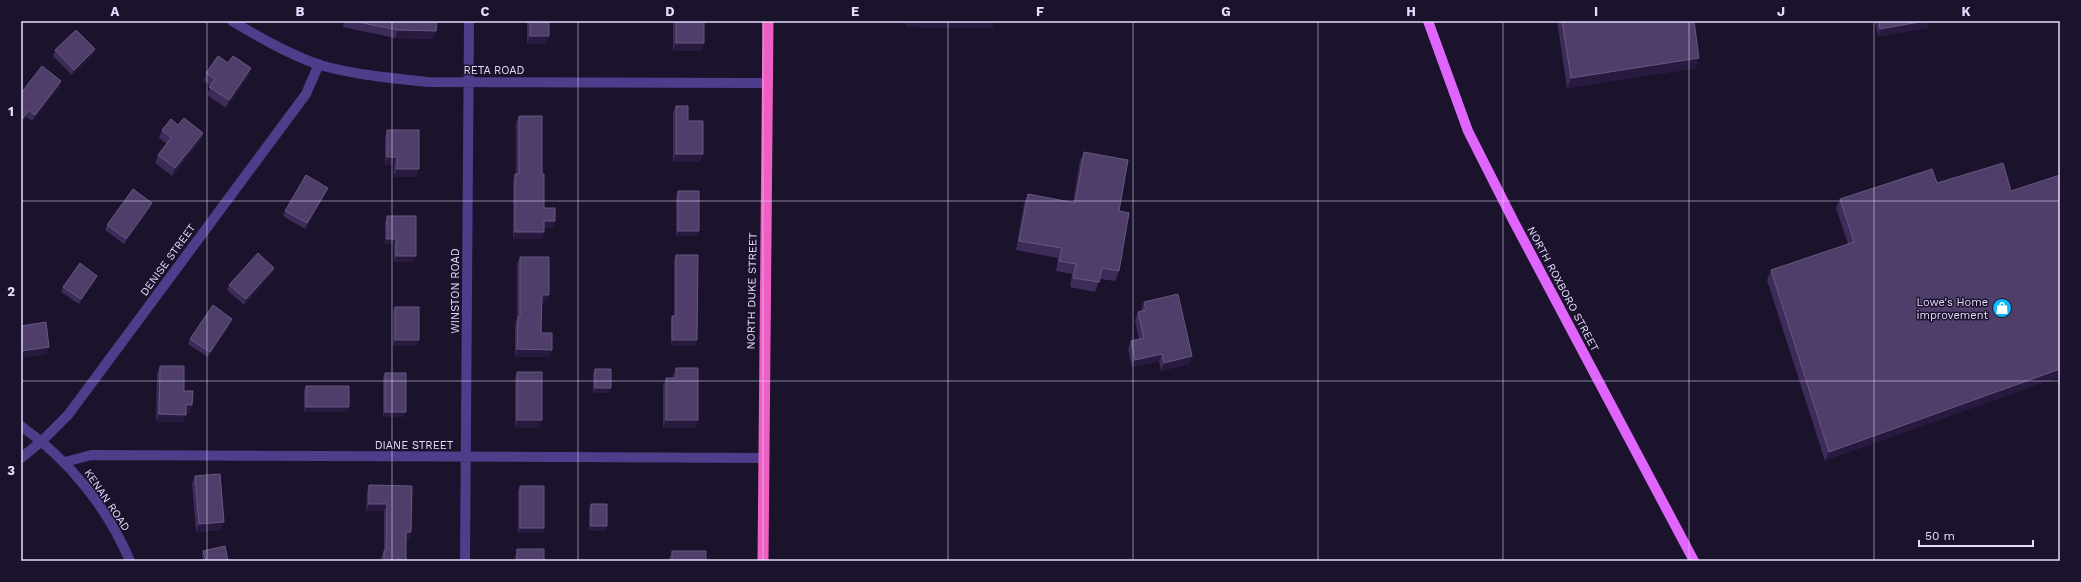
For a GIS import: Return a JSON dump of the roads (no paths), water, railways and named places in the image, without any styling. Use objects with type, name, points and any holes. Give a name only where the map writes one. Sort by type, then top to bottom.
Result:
[{"type":"highway","name":"NORTH DUKE STREET","points":[[763,561],[768,21]]},
{"type":"main road","name":"NORTH ROXBORO STREET","points":[[1428,21],[1468,131],[1514,222],[1694,561]]},
{"type":"street","name":"RETA ROAD","points":[[232,21],[303,58],[319,64],[373,76],[426,82],[767,84]]},
{"type":"street","name":"WINSTON ROAD","points":[[464,561],[469,21]]},
{"type":"street","name":"DENISE STREET","points":[[21,458],[42,441],[68,415],[301,100],[311,85],[319,64]]},
{"type":"street","name":"KENAN ROAD","points":[[21,426],[42,441],[65,462],[94,498],[109,521],[130,561]]},
{"type":"street","name":"DIANE STREET","points":[[65,462],[91,455],[764,458]]},
{"type":"place","name":"Lowe's Home improvement","points":[[2002,308]]}]
